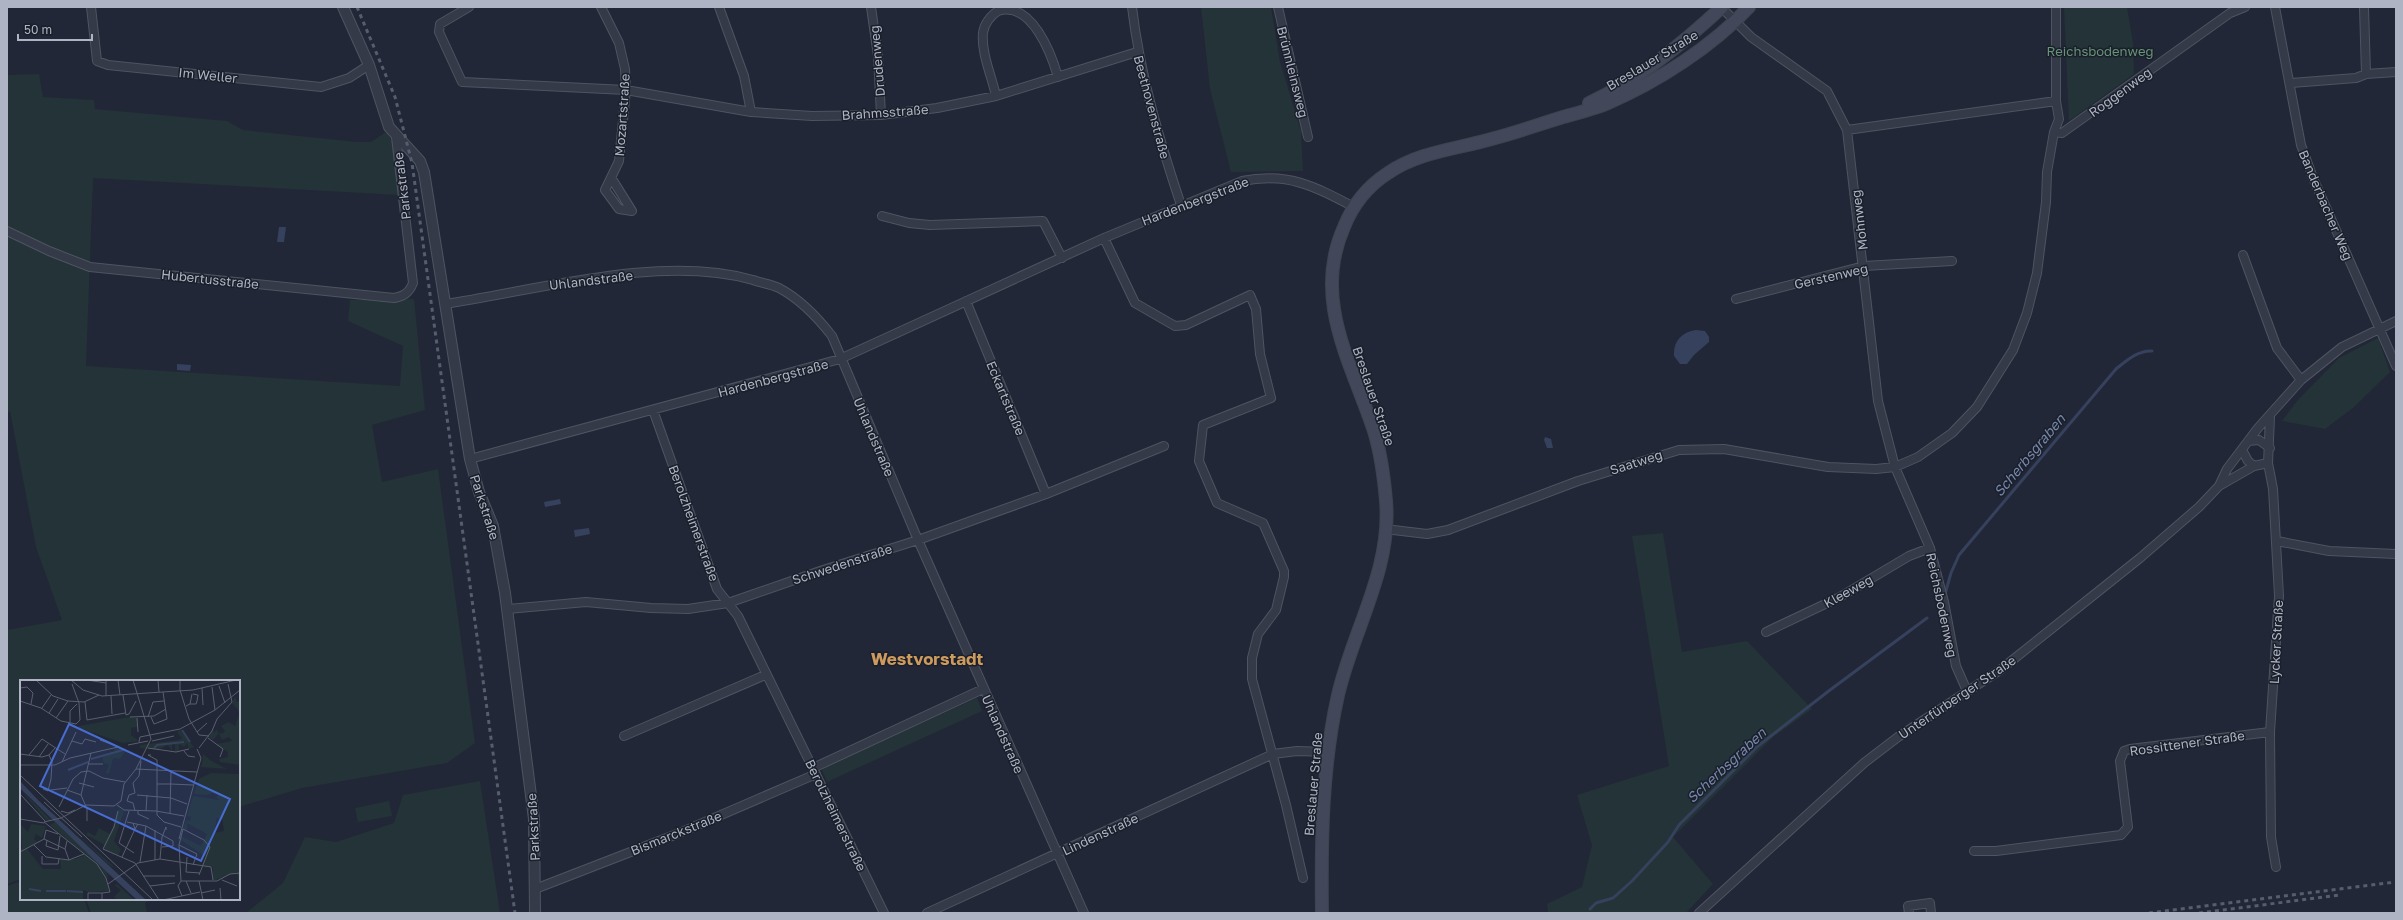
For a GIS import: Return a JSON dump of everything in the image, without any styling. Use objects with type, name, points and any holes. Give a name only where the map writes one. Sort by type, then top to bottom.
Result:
[{"type":"main road","name":"Breslauer Straße","points":[[1555,120],[1603,96],[1647,70],[1686,40],[1722,7]]},
{"type":"main road","name":"Breslauer Straße","points":[[1322,913],[1322,843],[1328,752],[1339,692],[1376,583],[1382,556],[1387,505],[1379,449],[1341,343],[1333,307],[1330,274],[1337,242],[1354,207],[1367,190],[1387,174],[1406,162],[1607,104],[1653,80],[1697,52],[1735,22],[1749,7]]},
{"type":"street","name":"Im Weller","points":[[91,7],[94,53],[97,61],[108,65],[321,87],[349,78],[368,65]]},
{"type":"street","name":"Parkstraße","points":[[343,7],[368,65],[389,127],[396,137],[420,161],[424,172],[470,459],[479,492],[493,526],[507,609],[534,819],[535,913]]},
{"type":"street","name":"Brahmsstraße","points":[[469,7],[440,24],[439,32],[462,82],[626,90],[751,112],[812,116],[881,115],[937,108],[996,96],[1137,52]]},
{"type":"street","name":"Mozartstraße","points":[[601,7],[619,43],[626,69],[626,90],[619,161],[612,179]]},
{"type":"street","points":[[719,7],[744,76],[751,112]]},
{"type":"street","name":"Drudenweg","points":[[871,7],[878,56],[881,115]]},
{"type":"street","name":"Beethovenstraße","points":[[1132,7],[1137,52],[1156,129],[1181,205]]},
{"type":"street","name":"Brünnleinsweg","points":[[1278,7],[1308,137]]},
{"type":"street","name":"Breslauer Straße","points":[[1722,7],[1735,22]]},
{"type":"street","points":[[1895,467],[1918,457],[1952,433],[1977,407],[2013,350],[2027,313],[2037,273],[2046,202],[2047,172],[2054,132],[2059,119],[2056,101],[2056,7]]},
{"type":"street","name":"Roggenweg","points":[[2054,132],[2062,134],[2230,14],[2245,7]]},
{"type":"street","name":"Banderbacher Weg","points":[[2275,7],[2291,83],[2301,145],[2313,178],[2396,366]]},
{"type":"street","points":[[2364,7],[2366,74]]},
{"type":"street","points":[[996,96],[983,42],[983,31],[989,18],[999,9],[1012,8],[1023,12],[1040,29],[1052,55],[1058,77]]},
{"type":"street","name":"Mohnweg","points":[[1735,22],[1751,36],[1827,91],[1847,130],[1864,266],[1878,401],[1895,467]]},
{"type":"street","points":[[2291,83],[2356,78],[2366,74],[2396,72]]},
{"type":"street","points":[[1847,130],[2056,101]]},
{"type":"street","name":"Parkstraße","points":[[396,137],[413,283]]},
{"type":"street","name":"Hardenbergstraße","points":[[470,459],[840,359],[1104,238],[1242,181],[1263,177],[1284,178],[1311,185],[1354,207]]},
{"type":"street","points":[[882,216],[909,224],[930,225],[1043,221],[1062,258]]},
{"type":"street","name":"Hubertusstraße","points":[[7,231],[49,251],[90,267],[394,298],[403,296],[410,290],[413,283]]},
{"type":"street","points":[[1104,238],[1135,303],[1175,326],[1186,325],[1250,295],[1256,309],[1260,354],[1271,398],[1203,425],[1199,461],[1217,503],[1263,523],[1284,571],[1284,577],[1276,610],[1265,622],[1258,634],[1252,657],[1252,679],[1273,754],[1303,878]]},
{"type":"street","points":[[2242,255],[2277,348],[2301,380]]},
{"type":"street","name":"Gerstenweg","points":[[1736,299],[1864,266],[1952,261]]},
{"type":"street","name":"Uhlandstraße","points":[[444,304],[599,278],[685,272],[733,275],[779,288],[815,315],[832,336],[840,359],[918,540],[1084,913]]},
{"type":"street","name":"Eckartstraße","points":[[966,301],[1046,494]]},
{"type":"street","name":"Unterfürberger Straße","points":[[1699,913],[1864,763],[1966,691],[2000,670],[2140,558],[2199,507],[2218,486],[2227,469],[2258,428],[2270,417],[2301,380],[2342,347],[2379,327],[2396,321]]},
{"type":"street","name":"Berolzheimerstraße","points":[[653,410],[717,589],[738,616],[765,675],[884,913]]},
{"type":"street","name":"Lycker Straße","points":[[2270,417],[2270,448],[2268,463],[2272,471],[2279,596],[2270,732],[2271,837],[2276,867]]},
{"type":"street","points":[[2248,441],[2258,440],[2270,448]]},
{"type":"street","name":"Schwedenstraße","points":[[507,609],[586,602],[651,608],[688,609],[728,603],[823,570],[918,540],[1046,494],[1164,446]]},
{"type":"street","name":"Saatweg","points":[[1385,529],[1427,534],[1448,530],[1578,481],[1679,450],[1724,449],[1828,468],[1876,469],[1895,467]]},
{"type":"street","points":[[2242,450],[2248,461],[2254,466]]},
{"type":"street","name":"Unterfürberger Straße","points":[[2218,486],[2254,466],[2268,463]]},
{"type":"street","name":"Reichsbodenweg","points":[[1895,467],[1930,548],[1943,595],[1956,666],[1966,691]]},
{"type":"street","points":[[2277,541],[2329,551],[2396,554]]},
{"type":"street","name":"Kleeweg","points":[[1766,632],[1840,597],[1909,556],[1930,548]]},
{"type":"street","points":[[624,736],[765,675]]},
{"type":"street","name":"Bismarckstraße","points":[[535,889],[677,834],[814,771],[984,689]]},
{"type":"street","name":"Rossittener Straße","points":[[1974,851],[1996,852],[2121,835],[2128,827],[2120,761],[2124,751],[2130,749],[2270,732]]},
{"type":"street","name":"Lindenstraße","points":[[927,913],[1273,754],[1297,751],[1328,752]]},
{"type":"street","points":[[1909,913],[1908,906],[1930,903],[1931,913]]},
{"type":"green space","points":[[1201,7],[1271,7],[1280,62],[1301,131],[1303,171],[1231,172],[1210,89]]},
{"type":"green space","name":"Reichsbodenweg","points":[[2064,7],[2127,7],[2133,43],[2134,74],[2069,121]]},
{"type":"green space","points":[[39,74],[43,97],[94,100],[95,109],[227,121],[243,130],[357,142],[371,142],[386,132],[395,145],[399,195],[93,178],[86,366],[400,386],[403,346],[348,321],[350,300],[414,299],[425,410],[372,425],[382,482],[438,469],[475,743],[447,763],[302,788],[240,807],[240,680],[20,680],[20,879],[7,884],[7,630],[62,620],[36,547],[10,411],[7,413],[7,75]]},
{"type":"green space","points":[[2378,338],[2390,372],[2353,408],[2325,429],[2282,421],[2297,401],[2339,358]]},
{"type":"green space","points":[[1663,533],[1682,652],[1747,641],[1812,709],[1773,737],[1673,837],[1713,884],[1686,913],[1548,913],[1547,904],[1582,887],[1592,845],[1577,795],[1669,766],[1632,536]]},
{"type":"green space","points":[[977,698],[982,711],[827,782],[821,768]]},
{"type":"green space","points":[[480,781],[500,913],[246,913],[283,883],[305,837],[336,842],[394,823],[403,795]]},
{"type":"green space","points":[[389,801],[392,816],[358,822],[355,808]]},
{"type":"green space","points":[[20,881],[20,900],[84,900],[89,913],[7,913],[7,886]]},
{"type":"green space","points":[[86,900],[150,900],[145,903],[147,913],[91,913]]},
{"type":"water","points":[[279,227],[286,227],[284,242],[277,242]]},
{"type":"water","points":[[1691,331],[1705,331],[1709,337],[1709,342],[1694,355],[1687,364],[1680,364],[1674,356],[1675,346],[1679,338]]},
{"type":"water","points":[[177,364],[191,365],[190,371],[177,370]]},
{"type":"water","points":[[1545,437],[1551,439],[1553,448],[1547,448],[1544,440]]},
{"type":"water","points":[[560,499],[561,504],[545,507],[544,502]]},
{"type":"water","points":[[589,528],[590,534],[575,537],[574,530]]},
{"type":"waterway","name":"Scherbsgraben","points":[[1945,594],[1951,573],[1959,555],[2116,369],[2137,354],[2152,351]]},
{"type":"waterway","name":"Scherbsgraben","points":[[1590,909],[1596,903],[1613,898],[1632,881],[1668,842],[1679,825],[1758,746],[1927,618]]},
{"type":"railway","points":[[357,7],[395,97],[412,163],[515,913]]},
{"type":"railway","points":[[2149,913],[2396,882]]},
{"type":"railway","points":[[2199,913],[2340,895]]},
{"type":"district","name":"Westvorstadt","points":[[927,658]]}]
